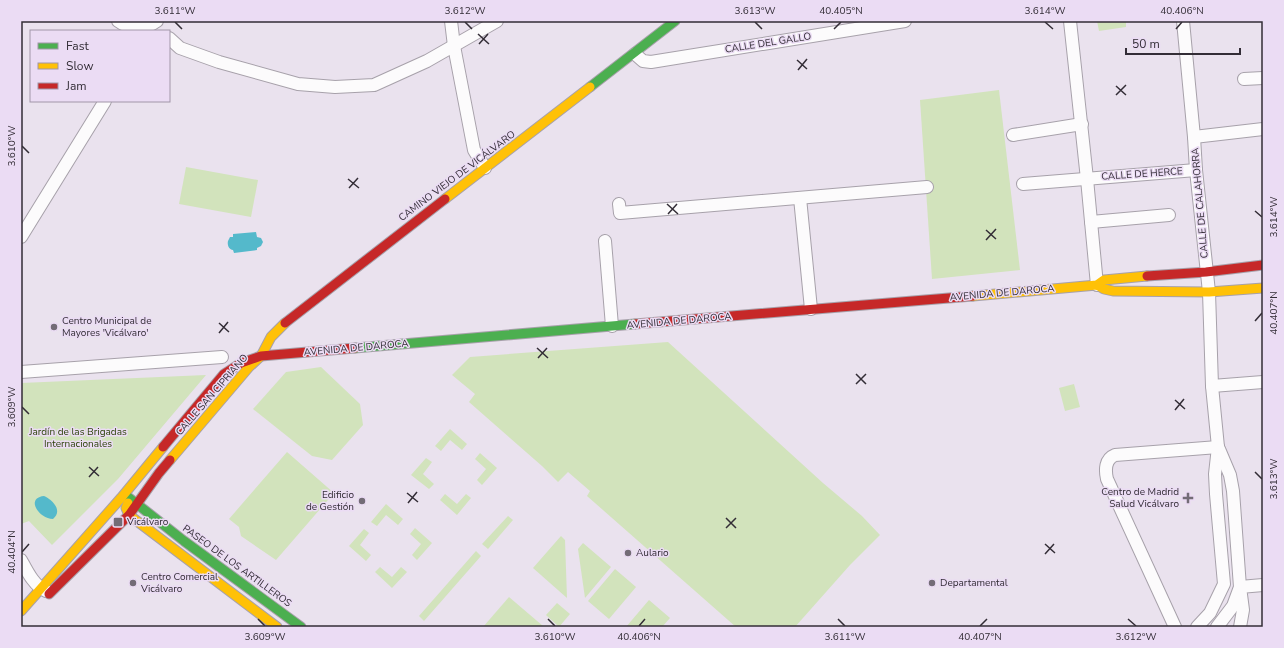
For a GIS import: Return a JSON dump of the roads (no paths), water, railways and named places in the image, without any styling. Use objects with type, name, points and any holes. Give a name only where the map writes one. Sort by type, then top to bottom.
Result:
[{"type":"street","points":[[118,21],[131,27],[141,29],[158,21],[164,30]]},
{"type":"street","points":[[451,21],[454,46],[474,150],[486,168]]},
{"type":"street","points":[[170,39],[180,48],[219,62],[298,84],[335,87],[374,85],[427,61],[497,21]]},
{"type":"street","name":"CAMINO VIEJO DE VICÁLVARO","points":[[261,356],[271,337],[286,322],[635,54],[675,21]]},
{"type":"street","name":"CALLE DEL GALLO","points":[[635,54],[643,61],[651,62],[905,21]]},
{"type":"street","name":"CALLE DE HERCE","points":[[1070,21],[1082,124],[1097,285]]},
{"type":"street","name":"CALLE DE CALAHORRA","points":[[1183,21],[1196,170],[1209,292],[1212,386],[1218,447],[1215,474],[1224,584],[1210,613],[1197,627]]},
{"type":"street","points":[[1244,79],[1263,78]]},
{"type":"street","points":[[23,231],[104,102]]},
{"type":"street","points":[[1013,135],[1082,124]]},
{"type":"street","points":[[1194,137],[1263,129]]},
{"type":"street","name":"CALLE DE HERCE","points":[[1023,184],[1196,170]]},
{"type":"street","points":[[619,204],[620,213],[927,187]]},
{"type":"street","points":[[800,198],[811,309]]},
{"type":"street","points":[[1091,222],[1169,215]]},
{"type":"street","points":[[605,241],[612,326]]},
{"type":"street","name":"AVENIDA DE DAROCA","points":[[261,356],[1097,285],[1104,280],[1112,279],[1206,272],[1263,265]]},
{"type":"street","name":"AVENIDA DE DAROCA","points":[[1097,285],[1104,289],[1113,291],[1209,292],[1263,288]]},
{"type":"street","name":"CALLE SAN CIPRIANO","points":[[129,500],[190,415],[231,367],[261,356]]},
{"type":"street","name":"CALLE SAN CIPRIANO","points":[[21,611],[41,588],[129,500],[150,484],[249,367],[261,356]]},
{"type":"street","points":[[21,372],[222,357]]},
{"type":"street","points":[[1212,386],[1263,382]]},
{"type":"street","points":[[1175,627],[1108,480],[1106,464],[1108,459],[1115,455],[1218,447]]},
{"type":"street","name":"CALLE DE CALAHORRA","points":[[1218,447],[1230,475],[1233,491],[1243,610],[1240,627]]},
{"type":"street","points":[[129,500],[126,508],[129,515],[277,627]]},
{"type":"street","name":"PASEO DE LOS ARTILLEROS","points":[[129,500],[301,627]]},
{"type":"street","points":[[21,619],[94,552],[129,515]]},
{"type":"street","points":[[21,560],[32,580],[45,591],[54,590]]},
{"type":"street","points":[[1240,587],[1263,585]]},
{"type":"street","name":"CALLE DE CALAHORRA","points":[[1217,627],[1233,606],[1240,587]]},
{"type":"water","points":[[256,232],[257,237],[261,238],[263,242],[257,250],[234,253],[233,250],[230,249],[228,241],[230,237],[233,237],[233,234]]},
{"type":"water","points":[[44,496],[51,500],[56,506],[57,513],[53,519],[43,516],[36,508],[35,500]]},
{"type":"place","name":"Centro Municipal de Mayores 'Vicálvaro'","points":[[54,327]]},
{"type":"place","name":"Centro de Madrid Salud Vicálvaro","points":[[1188,498]]},
{"type":"place","name":"Edificio de Gestión","points":[[362,501]]},
{"type":"place","name":"Vicálvaro","points":[[118,522]]},
{"type":"place","name":"Aulario","points":[[628,553]]},
{"type":"place","name":"Centro Comercial Vicálvaro","points":[[133,583]]},
{"type":"place","name":"Departamental","points":[[932,583]]},
{"type":"park label","name":"Jardín de las Brigadas Internacionales","points":[[78,438]]}]
